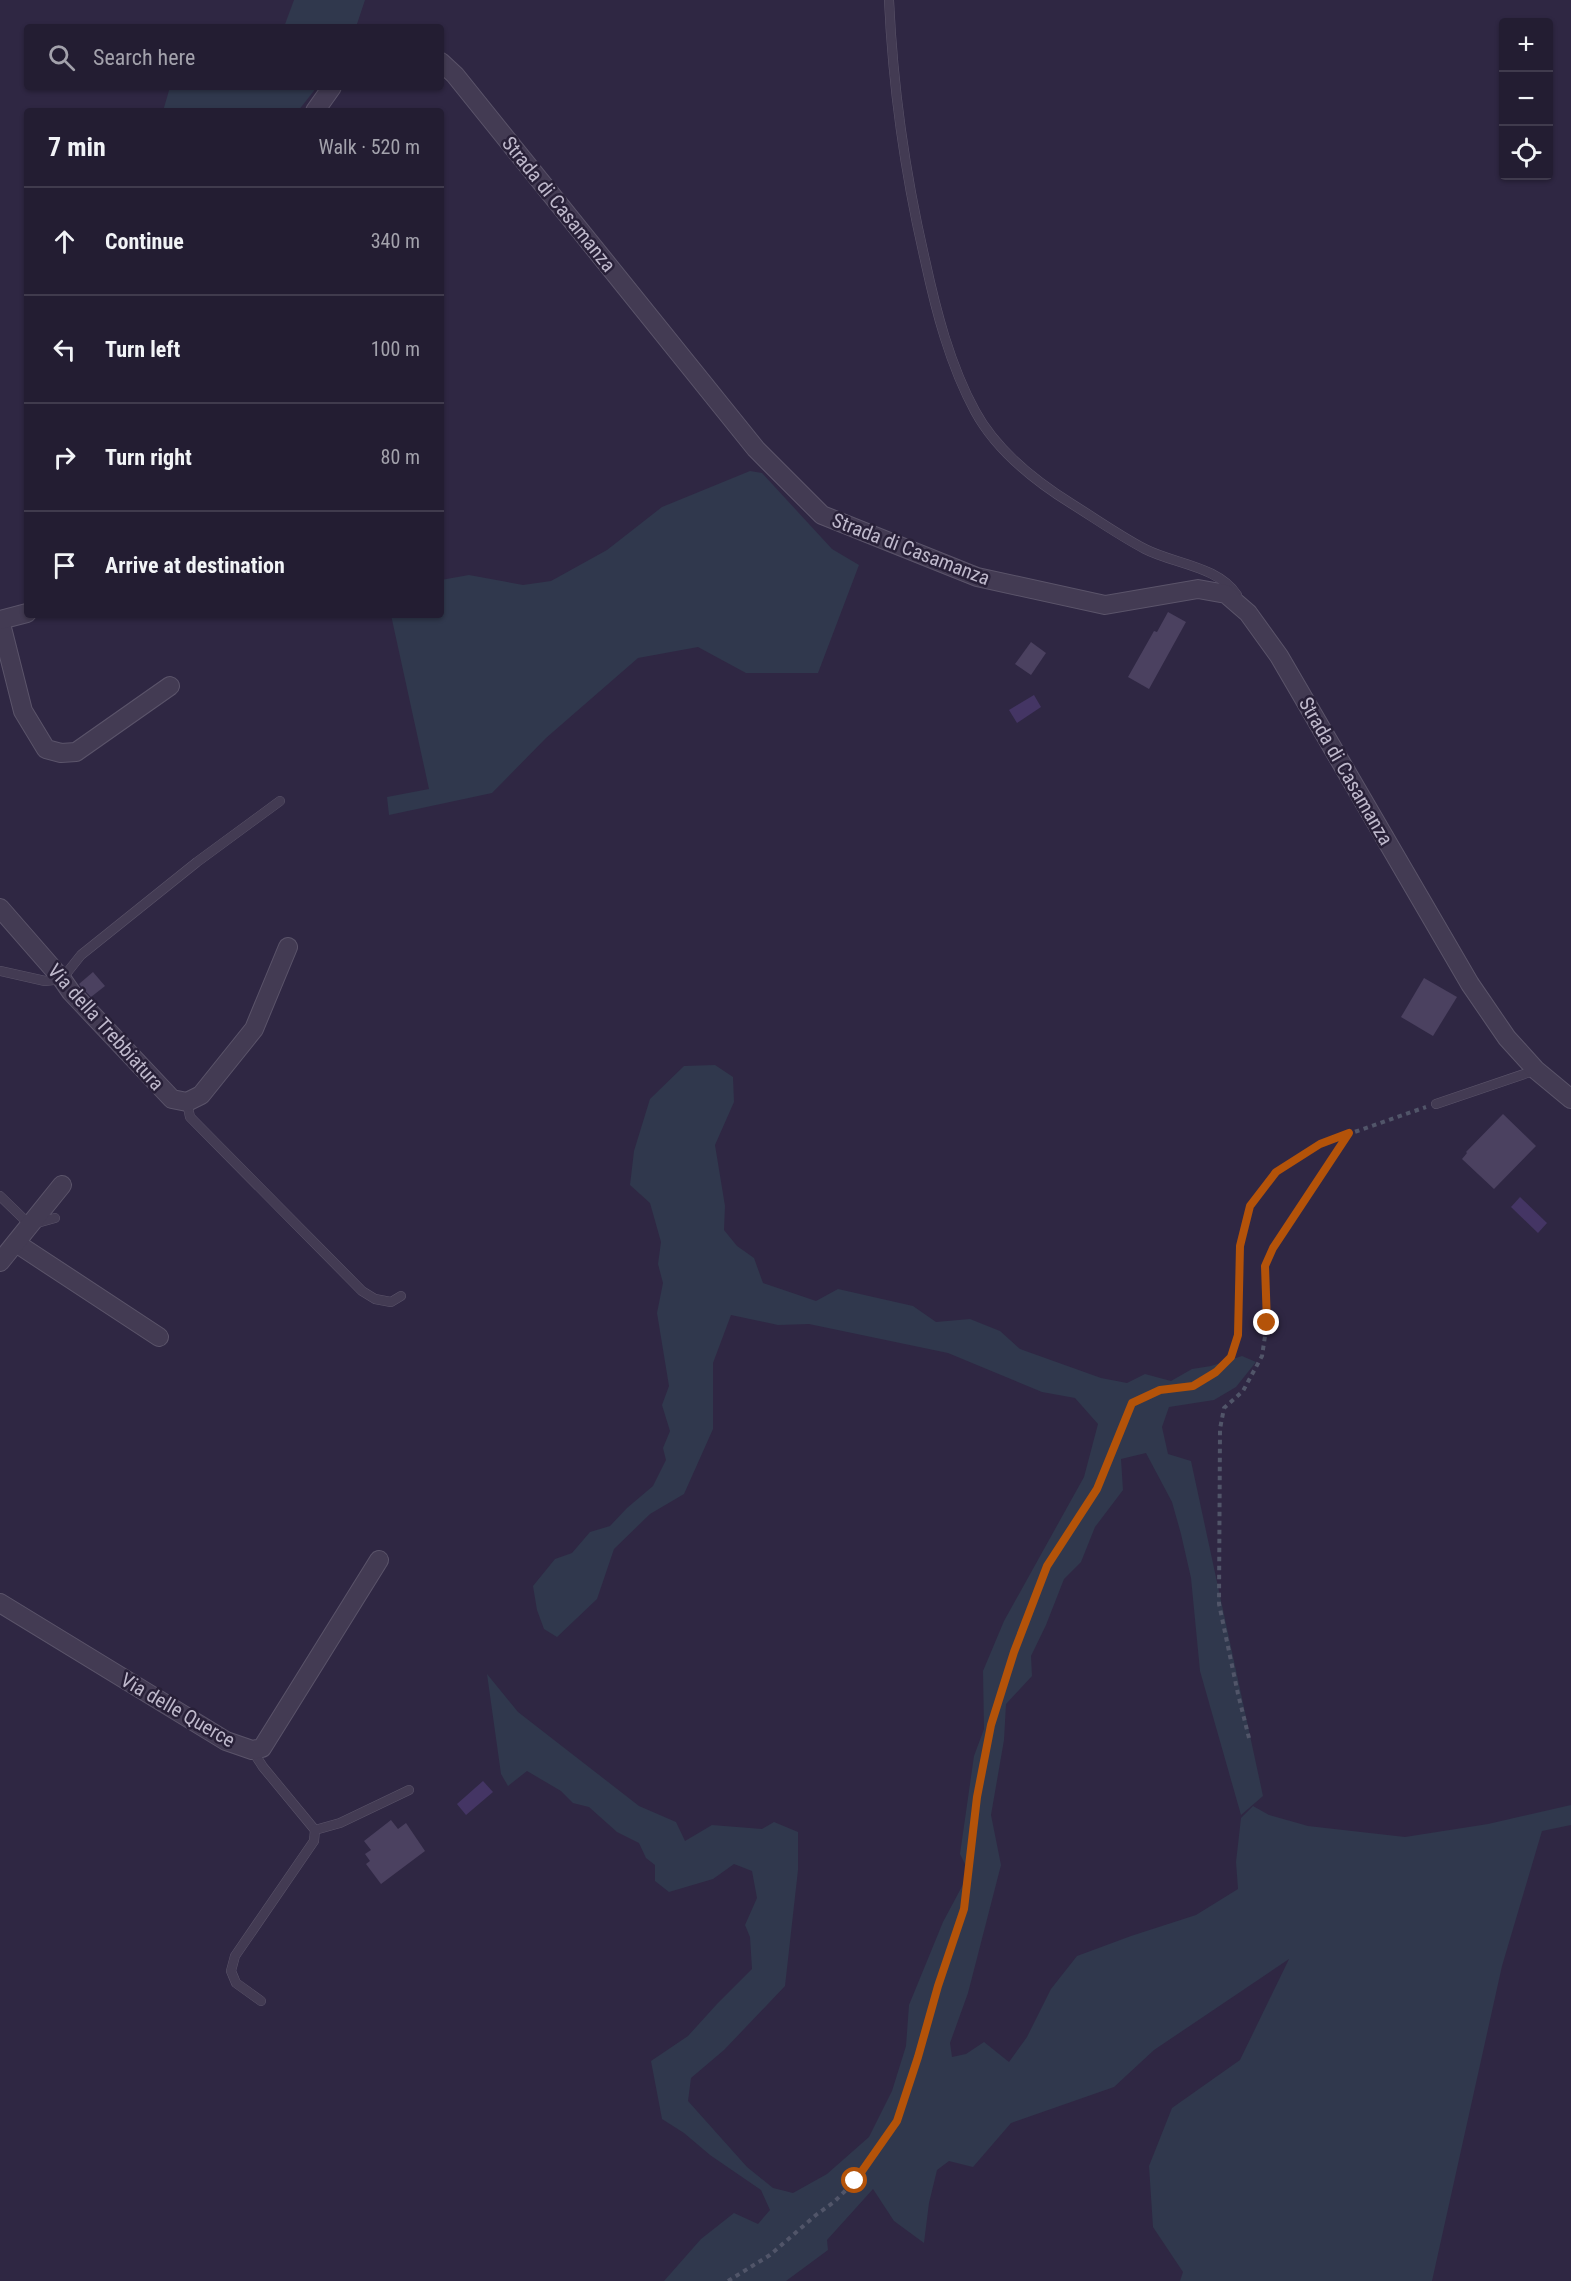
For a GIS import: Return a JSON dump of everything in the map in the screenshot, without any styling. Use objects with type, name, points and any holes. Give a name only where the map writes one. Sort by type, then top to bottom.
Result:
[{"type":"street","name":"Strada di Casamanza","points":[[444,65],[463,84],[756,449],[822,515],[977,577],[1105,605],[1198,589],[1226,594],[1248,613],[1279,656],[1470,984],[1507,1038],[1536,1070],[1571,1099]]},
{"type":"street","points":[[317,108],[330,90]]},
{"type":"street","points":[[24,614],[0,620],[23,711],[46,749],[61,753],[76,752],[170,686]]},
{"type":"street","name":"Via della Trebbiatura","points":[[0,909],[71,992],[172,1099],[187,1102],[201,1095],[254,1029],[288,947]]},
{"type":"street","points":[[0,1262],[62,1185]]},
{"type":"street","points":[[16,1243],[159,1337]]},
{"type":"street","name":"Via delle Querce","points":[[0,1603],[226,1741],[252,1750],[262,1748],[379,1560]]},
{"type":"lane","points":[[889,0],[901,143],[912,202],[931,289],[948,347],[975,412],[1010,459],[1066,500],[1146,550],[1207,572],[1231,586],[1248,613]]},
{"type":"lane","points":[[0,971],[45,981],[62,979],[81,955],[197,862],[280,801]]},
{"type":"lane","points":[[1436,1104],[1536,1070]]},
{"type":"lane","points":[[187,1102],[190,1117],[362,1291],[375,1299],[391,1302],[401,1296]]},
{"type":"lane","points":[[0,1196],[30,1225],[55,1218]]},
{"type":"lane","points":[[252,1750],[263,1767],[315,1830],[314,1841],[235,1956],[231,1971],[236,1983],[261,2001]]},
{"type":"lane","points":[[315,1830],[340,1823],[409,1790]]},
{"type":"path","points":[[728,2281],[770,2255],[834,2202],[855,2181],[897,2121],[964,1909],[977,1797],[991,1725],[1014,1652],[1047,1566],[1097,1489],[1132,1403],[1160,1390],[1193,1386],[1216,1372],[1231,1357],[1238,1335],[1240,1246],[1250,1206],[1276,1172],[1320,1144],[1436,1104]]},
{"type":"path","points":[[1249,1738],[1220,1604],[1220,1428],[1224,1408],[1243,1391],[1262,1356],[1267,1323],[1265,1266],[1273,1248],[1349,1133]]},
{"type":"shaded area","points":[[294,0],[365,0],[357,24],[285,24]]},
{"type":"shaded area","points":[[169,90],[315,90],[300,108],[164,108]]},
{"type":"shaded area","points":[[750,471],[762,473],[832,549],[859,565],[818,673],[746,673],[698,647],[638,658],[546,738],[492,793],[389,815],[387,797],[429,789],[392,618],[444,618],[444,579],[469,575],[523,585],[551,581],[607,550],[662,507]]},
{"type":"shaded area","points":[[1034,695],[1041,707],[1017,723],[1009,710]]},
{"type":"shaded area","points":[[715,1065],[733,1077],[734,1102],[715,1145],[725,1206],[724,1230],[737,1246],[754,1258],[763,1283],[816,1301],[838,1289],[913,1306],[936,1322],[970,1319],[1000,1331],[1020,1349],[1101,1378],[1127,1383],[1145,1374],[1171,1381],[1192,1369],[1211,1366],[1242,1356],[1256,1362],[1236,1387],[1214,1400],[1169,1407],[1162,1427],[1168,1454],[1191,1461],[1263,1796],[1241,1815],[1200,1671],[1191,1578],[1172,1502],[1146,1453],[1121,1459],[1123,1490],[1095,1527],[1081,1562],[1064,1579],[1031,1656],[1032,1676],[1006,1704],[1004,1740],[991,1815],[1001,1865],[968,1993],[950,2043],[952,2057],[966,2054],[984,2042],[1009,2062],[1027,2037],[1051,1989],[1077,1956],[1196,1915],[1238,1889],[1236,1862],[1241,1818],[1253,1806],[1269,1815],[1308,1826],[1405,1837],[1488,1824],[1571,1805],[1571,1825],[1542,1831],[1502,1966],[1432,2281],[1180,2281],[1183,2272],[1153,2227],[1149,2166],[1172,2108],[1240,2060],[1289,1959],[1154,2050],[1114,2087],[1011,2123],[973,2167],[949,2161],[937,2170],[929,2203],[924,2243],[894,2221],[873,2189],[827,2240],[828,2250],[786,2281],[664,2281],[701,2239],[734,2213],[758,2224],[770,2210],[761,2190],[662,2119],[651,2061],[688,2036],[752,1969],[750,1937],[745,1925],[757,1898],[752,1871],[734,1864],[713,1879],[669,1892],[655,1881],[655,1865],[646,1858],[639,1843],[617,1832],[589,1807],[573,1803],[561,1791],[527,1771],[508,1786],[501,1774],[487,1674],[518,1712],[639,1806],[676,1822],[685,1841],[712,1825],[762,1829],[774,1822],[798,1832],[798,1870],[785,1986],[724,2050],[691,2078],[688,2101],[747,2167],[773,2188],[793,2193],[827,2174],[869,2137],[892,2091],[906,2046],[909,2005],[943,1922],[967,1877],[967,1868],[960,1854],[974,1756],[984,1729],[983,1671],[1004,1621],[1084,1477],[1098,1424],[1075,1398],[1042,1392],[948,1353],[809,1324],[778,1325],[731,1315],[713,1363],[713,1429],[684,1494],[650,1514],[614,1549],[597,1599],[557,1637],[544,1629],[537,1610],[533,1586],[555,1559],[572,1553],[590,1532],[610,1526],[653,1486],[666,1460],[663,1448],[670,1431],[662,1405],[669,1386],[657,1313],[663,1283],[658,1264],[661,1242],[650,1203],[630,1185],[634,1151],[650,1099],[684,1066]]},
{"type":"shaded area","points":[[1520,1197],[1547,1223],[1538,1233],[1511,1207]]},
{"type":"shaded area","points":[[483,1781],[493,1792],[466,1815],[457,1804]]},
{"type":"building","points":[[1168,612],[1186,622],[1149,689],[1128,677],[1154,631],[1157,632]]},
{"type":"building","points":[[1031,642],[1046,653],[1031,675],[1015,664]]},
{"type":"building","points":[[93,972],[105,986],[91,997],[79,984]]},
{"type":"building","points":[[1424,978],[1457,997],[1433,1036],[1401,1017]]},
{"type":"building","points":[[1503,1114],[1536,1146],[1494,1189],[1462,1159]]},
{"type":"building","points":[[391,1820],[398,1829],[406,1823],[425,1851],[381,1884],[366,1864],[370,1861],[365,1854],[371,1850],[364,1841]]},
{"type":"route","points":[[855,2181],[897,2121],[918,2057],[938,1986],[964,1909],[977,1797],[991,1725],[1014,1652],[1047,1566],[1097,1489],[1132,1403],[1160,1390],[1193,1386],[1216,1372],[1231,1357],[1238,1335],[1240,1246],[1250,1206],[1276,1172],[1320,1144],[1349,1133],[1288,1222],[1265,1266],[1267,1323]]}]
